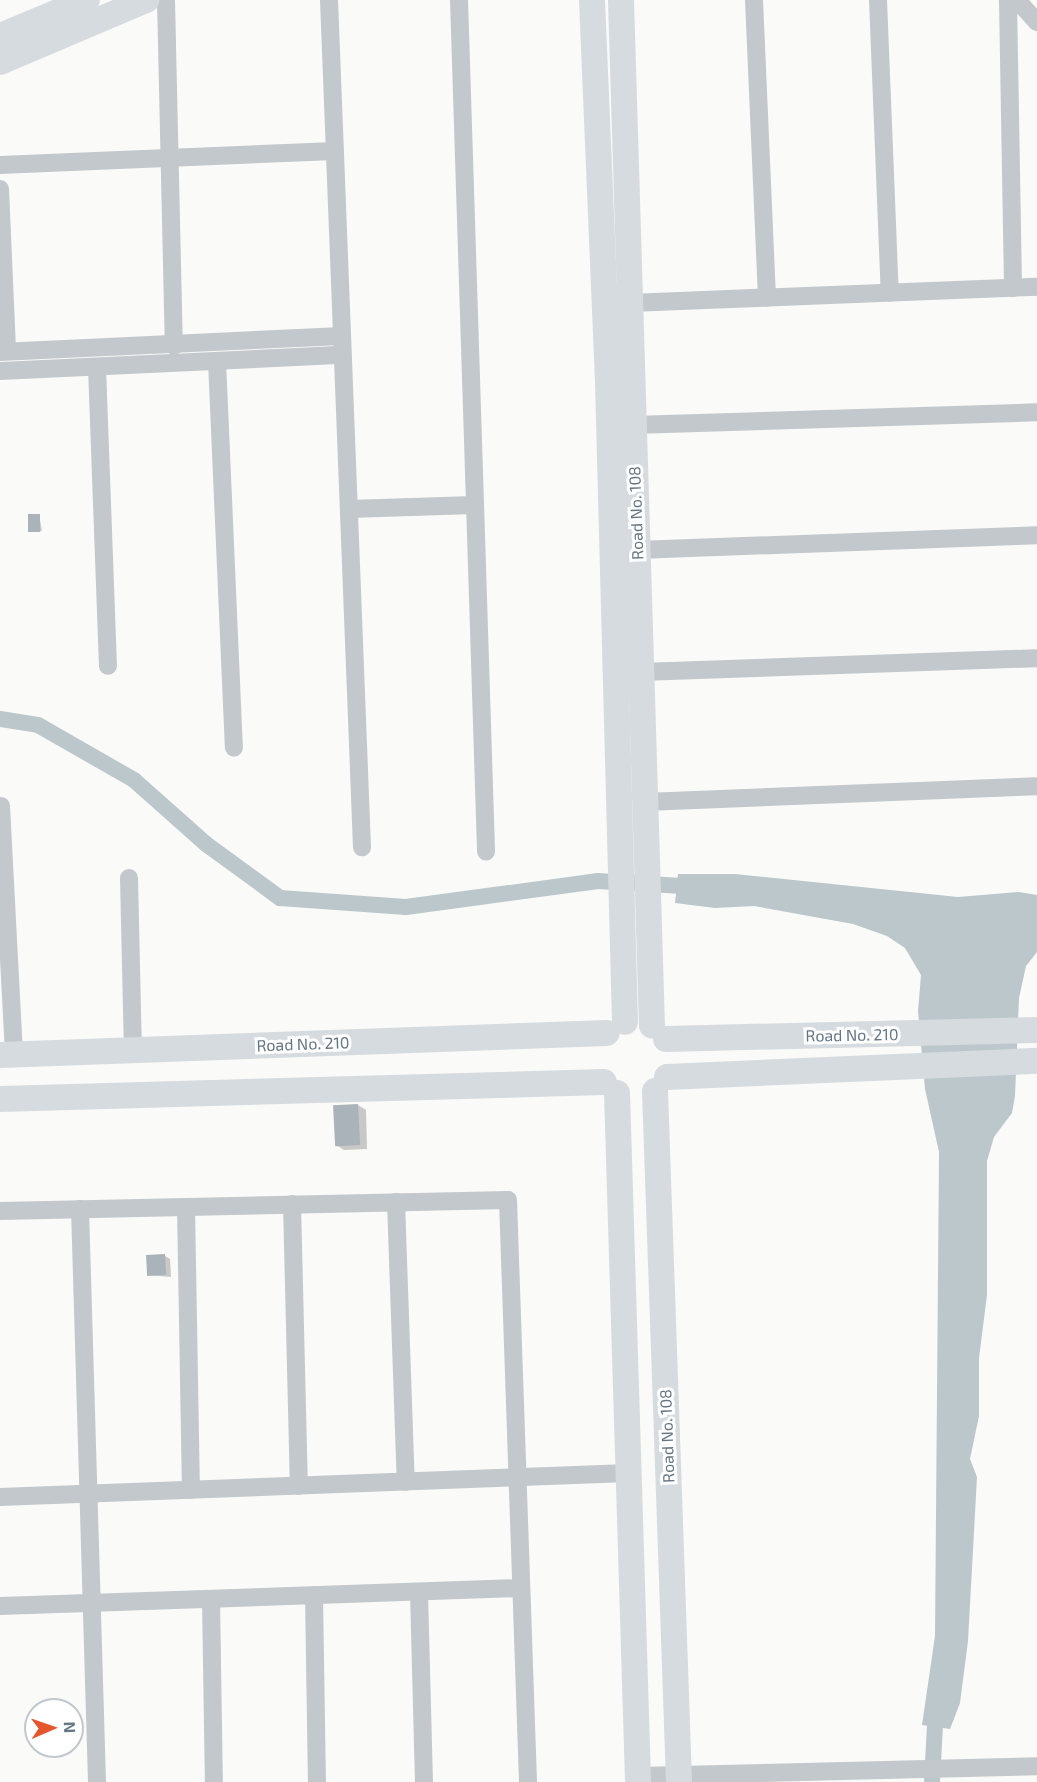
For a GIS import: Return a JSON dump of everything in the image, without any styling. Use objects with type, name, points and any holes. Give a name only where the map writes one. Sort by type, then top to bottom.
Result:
[{"type":"street","points":[[0,36],[87,0]]},
{"type":"street","points":[[0,62],[146,0]]},
{"type":"street","points":[[166,0],[174,346]]},
{"type":"street","points":[[329,0],[362,847]]},
{"type":"street","points":[[459,0],[486,852]]},
{"type":"street","name":"Road No. 108","points":[[592,0],[620,856],[637,942],[659,1033]]},
{"type":"street","name":"Road No. 108","points":[[616,1028],[637,942],[646,856],[621,0]]},
{"type":"street","points":[[754,0],[767,298]]},
{"type":"street","points":[[878,0],[890,293]]},
{"type":"street","points":[[1008,0],[1013,288]]},
{"type":"street","points":[[1017,0],[1037,22]]},
{"type":"street","points":[[0,165],[335,151]]},
{"type":"street","points":[[0,189],[3,352],[174,346],[342,336]]},
{"type":"street","points":[[630,303],[1037,287]]},
{"type":"street","points":[[0,371],[343,355]]},
{"type":"street","points":[[217,361],[234,748]]},
{"type":"street","points":[[97,367],[108,666]]},
{"type":"street","points":[[633,425],[1037,412]]},
{"type":"street","points":[[349,509],[474,505]]},
{"type":"street","points":[[637,550],[1037,535]]},
{"type":"street","points":[[641,672],[1037,657]]},
{"type":"street","points":[[645,802],[1037,786]]},
{"type":"street","points":[[1,806],[7,1055]]},
{"type":"street","points":[[129,878],[133,1050]]},
{"type":"street","points":[[616,1028],[597,1052],[611,1088],[629,1473],[638,1779],[1037,1766]]},
{"type":"street","name":"Road No. 210","points":[[7,1055],[616,1028],[659,1033],[896,1034],[1037,1030]]},
{"type":"street","points":[[659,1033],[672,1058],[661,1084]]},
{"type":"street","name":"Road No. 210","points":[[0,1099],[611,1088],[636,1097],[661,1084],[895,1067],[1037,1061]]},
{"type":"street","name":"Road No. 108","points":[[661,1084],[679,1778]]},
{"type":"street","points":[[0,1210],[508,1200],[528,1782]]},
{"type":"street","points":[[396,1202],[406,1482]]},
{"type":"street","points":[[292,1204],[299,1486]]},
{"type":"street","points":[[186,1206],[191,1490]]},
{"type":"street","points":[[80,1209],[97,1782]]},
{"type":"street","points":[[0,1497],[629,1473]]},
{"type":"street","points":[[0,1606],[521,1588]]},
{"type":"street","points":[[419,1592],[424,1782]]},
{"type":"street","points":[[314,1595],[317,1782]]},
{"type":"street","points":[[211,1599],[214,1782]]},
{"type":"shaded area","points":[[678,874],[735,874],[958,897],[1019,892],[1037,895],[1037,952],[1026,966],[1019,998],[1015,1096],[1012,1113],[994,1137],[987,1161],[987,1295],[979,1358],[979,1416],[970,1459],[977,1477],[968,1641],[960,1703],[950,1729],[922,1725],[935,1636],[939,1152],[925,1089],[918,1011],[921,975],[905,948],[887,936],[853,924],[754,906],[715,908],[675,903]]},
{"type":"building","points":[[28,514],[40,514],[40,532],[28,532]]},
{"type":"building","points":[[358,1104],[360,1145],[335,1146],[333,1105]]},
{"type":"building","points":[[165,1254],[166,1275],[147,1276],[146,1255]]},
{"type":"waterway","points":[[0,719],[38,725],[134,780],[206,844],[280,898],[406,907],[598,881],[699,887]]},
{"type":"waterway","points":[[932,1782],[936,1705]]}]
